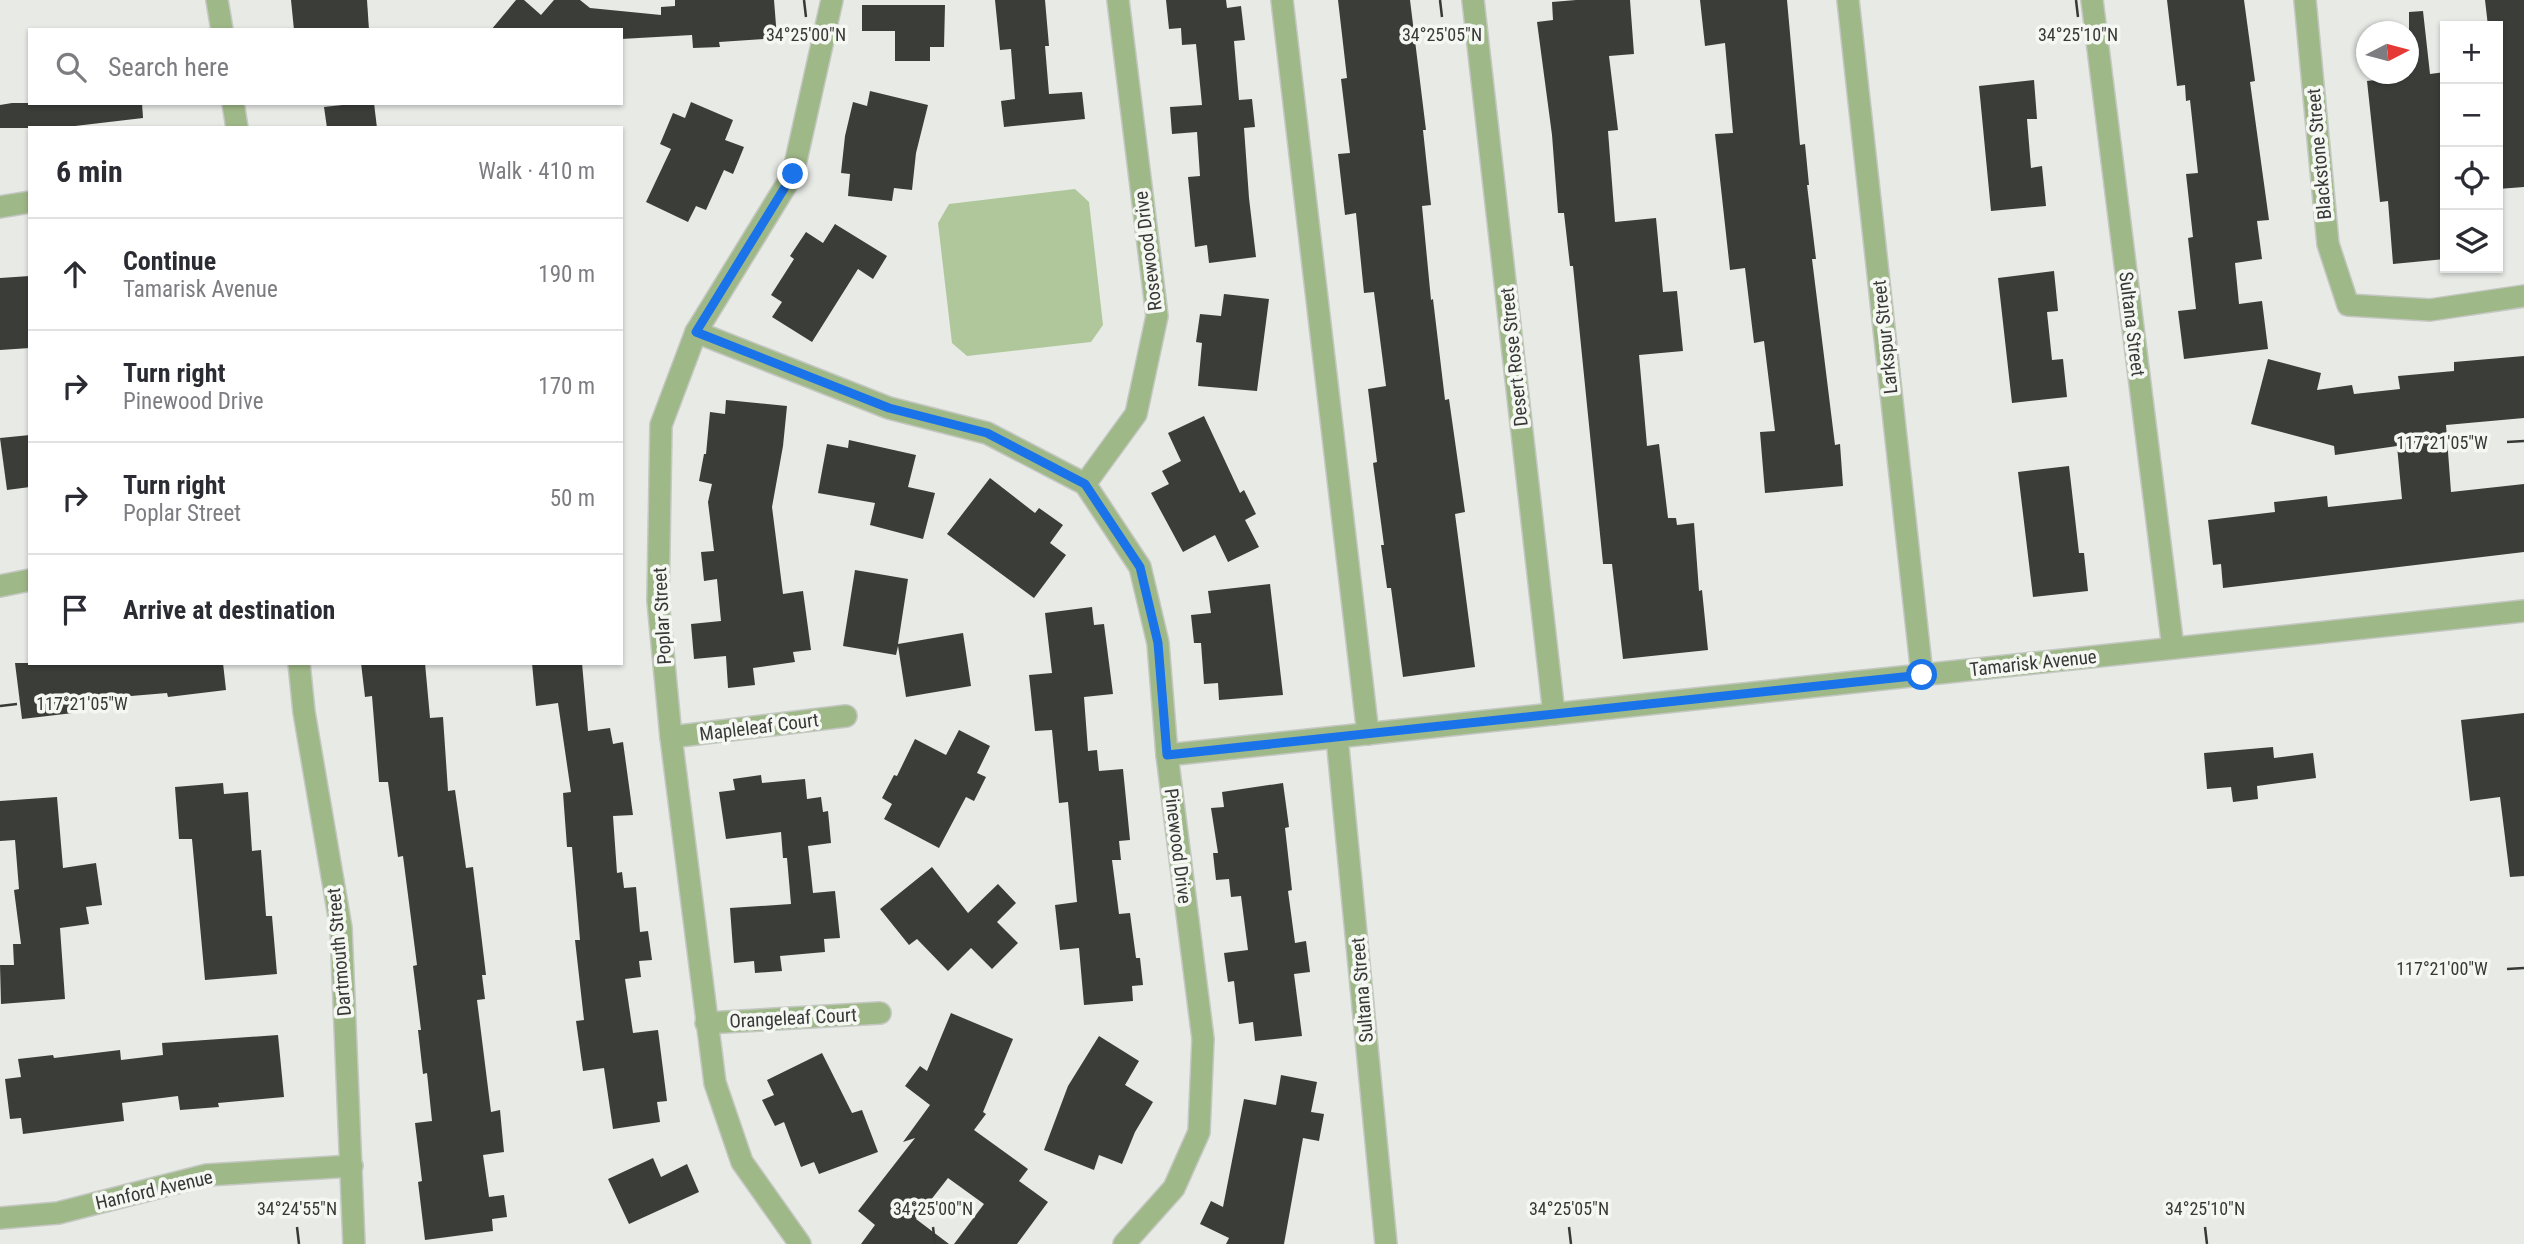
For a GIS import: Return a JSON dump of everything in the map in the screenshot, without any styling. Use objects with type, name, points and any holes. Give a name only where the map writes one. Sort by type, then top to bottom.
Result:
[{"type":"street","points":[[218,0],[222,28]]},
{"type":"street","name":"Poplar Street","points":[[800,1244],[742,1162],[716,1083],[706,1023],[657,601],[661,425],[696,332],[793,174],[831,0]]},
{"type":"street","name":"Rosewood Drive","points":[[1085,484],[1136,414],[1157,316],[1118,0]]},
{"type":"street","points":[[1282,0],[1368,734]]},
{"type":"street","name":"Desert Rose Street","points":[[1473,0],[1554,714]]},
{"type":"street","name":"Larkspur Street","points":[[1848,0],[1922,675]]},
{"type":"street","name":"Sultana Street","points":[[2092,0],[2173,648]]},
{"type":"street","name":"Blackstone Street","points":[[2305,0],[2328,244],[2348,305],[2430,310],[2524,296]]},
{"type":"street","points":[[233,105],[237,126]]},
{"type":"street","points":[[0,207],[28,202]]},
{"type":"street","name":"Pinewood Drive","points":[[696,332],[889,408],[987,433],[1085,484],[1140,567],[1158,643],[1167,755],[1203,1039],[1199,1132],[1174,1188],[1124,1244]]},
{"type":"street","points":[[0,586],[28,580]]},
{"type":"street","name":"Tamarisk Avenue","points":[[1167,755],[2524,611]]},
{"type":"street","name":"Dartmouth Street","points":[[299,665],[304,712],[341,928],[354,1244]]},
{"type":"street","name":"Mapleleaf Court","points":[[671,737],[846,716]]},
{"type":"street","name":"Sultana Street","points":[[1338,737],[1386,1244]]},
{"type":"street","name":"Orangeleaf Court","points":[[706,1023],[880,1013]]},
{"type":"street","name":"Hanford Avenue","points":[[0,1218],[58,1213],[207,1175],[352,1166]]},
{"type":"green space","points":[[1075,189],[1089,202],[1103,325],[1091,342],[967,356],[952,343],[938,223],[949,204]]},
{"type":"building","points":[[291,0],[367,0],[369,28],[294,28]]},
{"type":"building","points":[[516,0],[524,0],[541,15],[554,0],[580,0],[590,8],[661,15],[661,7],[675,6],[675,0],[774,0],[777,38],[719,42],[720,47],[693,48],[692,35],[623,39],[623,28],[493,28]]},
{"type":"building","points":[[995,0],[1045,0],[1049,94],[1082,92],[1085,119],[1004,127],[1001,101],[1015,99],[1011,49],[1000,50]]},
{"type":"building","points":[[1166,0],[1226,0],[1227,8],[1241,6],[1245,40],[1234,41],[1239,100],[1252,99],[1255,127],[1244,128],[1256,257],[1209,263],[1207,245],[1195,247],[1188,177],[1200,176],[1197,132],[1172,134],[1170,107],[1202,105],[1196,44],[1182,45],[1181,28],[1169,29]]},
{"type":"building","points":[[1338,0],[1410,0],[1426,130],[1423,130],[1431,205],[1422,206],[1431,300],[1433,299],[1445,400],[1449,399],[1465,512],[1455,514],[1475,667],[1403,677],[1391,588],[1387,588],[1381,545],[1384,545],[1373,463],[1377,462],[1368,389],[1386,386],[1374,292],[1364,293],[1356,213],[1345,215],[1338,154],[1350,153],[1341,79],[1347,78]]},
{"type":"building","points":[[1630,0],[1634,54],[1609,56],[1618,130],[1608,131],[1615,222],[1656,218],[1663,292],[1677,291],[1683,351],[1639,355],[1647,446],[1659,444],[1668,518],[1676,518],[1677,525],[1694,523],[1699,591],[1702,590],[1708,650],[1623,659],[1612,564],[1603,564],[1573,266],[1570,266],[1564,213],[1558,213],[1552,135],[1537,22],[1553,20],[1552,2]]},
{"type":"building","points":[[1700,0],[1787,0],[1800,145],[1805,144],[1809,185],[1816,259],[1812,259],[1835,445],[1840,444],[1843,486],[1765,493],[1760,432],[1775,431],[1764,341],[1754,343],[1745,268],[1730,270],[1715,134],[1733,133],[1725,43],[1705,46]]},
{"type":"building","points":[[2167,0],[2244,0],[2255,81],[2250,82],[2269,220],[2257,221],[2262,259],[2235,263],[2239,304],[2262,301],[2268,349],[2184,359],[2178,311],[2196,309],[2188,238],[2193,237],[2186,174],[2198,173],[2190,100],[2186,101],[2185,85],[2177,86]]},
{"type":"building","points":[[2485,0],[2524,0],[2524,187],[2503,189],[2503,21],[2487,21]]},
{"type":"building","points":[[862,5],[945,5],[944,47],[930,47],[930,61],[895,61],[895,31],[862,31]]},
{"type":"building","points":[[2423,11],[2430,74],[2440,73],[2440,259],[2393,264],[2388,201],[2380,202],[2367,84],[2419,84],[2419,21],[2409,21],[2409,12]]},
{"type":"building","points":[[2034,80],[2037,119],[2027,119],[2031,168],[2042,166],[2046,206],[1991,211],[1979,86]]},
{"type":"building","points":[[870,91],[928,105],[916,153],[912,190],[894,188],[892,201],[848,196],[850,174],[841,173],[845,136],[853,102],[867,106]]},
{"type":"building","points":[[691,102],[733,120],[725,140],[744,147],[733,174],[724,170],[706,210],[696,206],[688,222],[646,202],[671,149],[660,144],[673,113],[685,118]]},
{"type":"building","points":[[0,105],[142,105],[143,118],[75,126],[0,128]]},
{"type":"building","points":[[374,105],[377,126],[327,126],[324,107]]},
{"type":"building","points":[[835,224],[887,256],[873,279],[858,269],[812,342],[772,317],[782,302],[771,295],[794,259],[790,256],[806,232],[823,243]]},
{"type":"building","points":[[2054,271],[2058,311],[2047,312],[2052,360],[2063,359],[2067,397],[2012,403],[1998,278]]},
{"type":"building","points":[[28,276],[28,348],[0,350],[0,278]]},
{"type":"building","points":[[1224,294],[1269,299],[1257,391],[1198,386],[1202,343],[1196,342],[1200,314],[1221,316]]},
{"type":"building","points":[[2524,356],[2524,418],[2446,425],[2451,492],[2524,484],[2524,552],[2223,588],[2221,564],[2213,565],[2208,520],[2275,512],[2274,502],[2327,496],[2328,507],[2402,499],[2397,446],[2335,455],[2334,446],[2251,424],[2268,359],[2321,373],[2317,390],[2352,385],[2354,394],[2400,389],[2398,376],[2454,371],[2454,362]]},
{"type":"building","points":[[726,400],[787,406],[772,507],[783,594],[803,591],[811,650],[793,652],[795,662],[753,668],[755,685],[728,688],[726,656],[694,659],[691,624],[721,621],[717,579],[704,581],[701,552],[714,551],[708,502],[712,484],[699,481],[706,454],[710,412],[725,414]]},
{"type":"building","points":[[1204,416],[1240,493],[1244,490],[1256,514],[1245,520],[1259,547],[1228,562],[1215,535],[1183,552],[1151,493],[1169,484],[1162,471],[1181,461],[1168,433]]},
{"type":"building","points":[[28,435],[28,487],[7,490],[0,438]]},
{"type":"building","points":[[849,440],[916,455],[908,487],[935,493],[923,539],[870,525],[875,503],[818,493],[827,444],[848,448]]},
{"type":"building","points":[[2069,466],[2079,553],[2084,553],[2088,591],[2033,597],[2018,472]]},
{"type":"building","points":[[990,478],[1035,513],[1039,508],[1063,525],[1050,543],[1066,555],[1034,598],[947,534]]},
{"type":"building","points":[[855,570],[908,579],[898,644],[963,633],[971,686],[906,697],[898,646],[896,655],[843,646]]},
{"type":"building","points":[[1270,584],[1283,695],[1219,700],[1218,683],[1204,684],[1201,643],[1194,643],[1191,615],[1211,613],[1208,591]]},
{"type":"building","points":[[1092,607],[1094,625],[1104,624],[1113,694],[1084,697],[1088,751],[1097,750],[1099,771],[1123,769],[1130,840],[1119,841],[1121,860],[1112,860],[1119,914],[1130,913],[1143,985],[1132,986],[1133,1001],[1084,1005],[1079,948],[1060,950],[1055,905],[1077,902],[1068,802],[1059,803],[1052,730],[1035,731],[1029,675],[1052,673],[1045,613]]},
{"type":"building","points":[[15,663],[223,665],[226,690],[168,697],[167,693],[71,701],[73,713],[22,719]]},
{"type":"building","points":[[361,665],[425,665],[430,718],[443,717],[448,791],[455,790],[466,868],[473,867],[486,975],[482,975],[485,999],[477,1000],[491,1112],[500,1110],[504,1152],[483,1155],[489,1197],[504,1195],[507,1217],[492,1219],[493,1231],[425,1240],[415,1123],[432,1121],[427,1073],[423,1074],[418,1030],[421,1030],[413,966],[417,965],[403,856],[398,857],[388,782],[379,782],[372,696],[365,697]]},
{"type":"building","points":[[532,665],[582,665],[588,731],[610,728],[613,744],[623,742],[633,815],[613,816],[617,873],[622,872],[624,888],[636,887],[640,932],[648,931],[652,960],[639,961],[641,977],[625,979],[633,1033],[658,1030],[667,1101],[657,1102],[660,1122],[613,1129],[604,1068],[583,1071],[576,1021],[584,1020],[575,940],[580,940],[572,847],[567,847],[563,793],[571,792],[558,703],[536,706]]},
{"type":"building","points":[[2524,713],[2524,876],[2510,877],[2500,797],[2470,801],[2461,720]]},
{"type":"building","points":[[959,730],[990,746],[977,773],[986,777],[974,801],[966,797],[939,848],[884,819],[892,804],[882,798],[894,775],[897,776],[915,739],[946,755]]},
{"type":"building","points":[[2273,747],[2274,758],[2313,753],[2316,778],[2257,786],[2258,799],[2233,802],[2231,787],[2207,789],[2204,753]]},
{"type":"building","points":[[761,775],[762,783],[805,779],[807,799],[821,797],[823,812],[828,811],[831,843],[808,846],[813,893],[835,891],[840,938],[824,939],[825,952],[780,956],[782,971],[755,973],[754,961],[734,963],[730,908],[791,904],[787,858],[783,858],[781,832],[726,839],[719,792],[735,790],[733,779]]},
{"type":"building","points":[[223,783],[224,794],[248,792],[252,851],[261,850],[266,916],[272,916],[277,974],[205,980],[192,839],[179,839],[175,787]]},
{"type":"building","points":[[1283,783],[1289,827],[1285,828],[1292,890],[1288,891],[1295,943],[1306,941],[1310,972],[1294,974],[1302,1036],[1255,1041],[1253,1022],[1239,1024],[1234,981],[1228,982],[1224,953],[1248,950],[1241,896],[1231,897],[1229,879],[1216,880],[1213,853],[1218,853],[1211,808],[1224,807],[1222,792]]},
{"type":"building","points":[[57,797],[63,868],[96,863],[102,905],[86,907],[89,924],[60,928],[65,999],[1,1004],[0,965],[14,965],[13,944],[21,944],[14,890],[19,889],[15,840],[0,841],[0,801]]},
{"type":"building","points":[[932,867],[968,913],[998,884],[1016,903],[997,922],[1018,943],[992,969],[971,948],[948,971],[917,939],[909,945],[880,909]]},
{"type":"building","points":[[951,1013],[1013,1039],[983,1112],[986,1114],[974,1130],[1028,1169],[1019,1181],[1048,1202],[1017,1244],[954,1244],[984,1204],[948,1178],[916,1219],[949,1244],[861,1244],[875,1225],[858,1211],[915,1138],[903,1142],[930,1105],[905,1086],[920,1066],[927,1071]]},
{"type":"building","points":[[278,1035],[284,1097],[218,1103],[219,1107],[180,1110],[178,1096],[122,1103],[124,1121],[23,1134],[21,1118],[10,1119],[5,1079],[21,1077],[18,1059],[53,1055],[54,1058],[120,1050],[121,1060],[163,1055],[162,1043]]},
{"type":"building","points":[[1099,1036],[1139,1061],[1125,1085],[1153,1102],[1135,1132],[1122,1164],[1099,1155],[1094,1170],[1044,1150],[1068,1086]]},
{"type":"building","points":[[822,1053],[852,1113],[862,1110],[878,1152],[819,1174],[814,1162],[801,1167],[784,1122],[775,1126],[762,1100],[774,1095],[767,1080]]},
{"type":"building","points":[[1281,1075],[1317,1082],[1311,1112],[1324,1114],[1319,1141],[1303,1138],[1284,1244],[1226,1244],[1229,1238],[1200,1224],[1211,1201],[1223,1207],[1244,1099],[1276,1105]]},
{"type":"building","points":[[653,1158],[661,1177],[687,1164],[699,1192],[629,1224],[608,1179]]},
{"type":"route","points":[[793,174],[696,332],[889,408],[987,433],[1085,484],[1140,567],[1158,643],[1167,755],[1922,675]]}]
